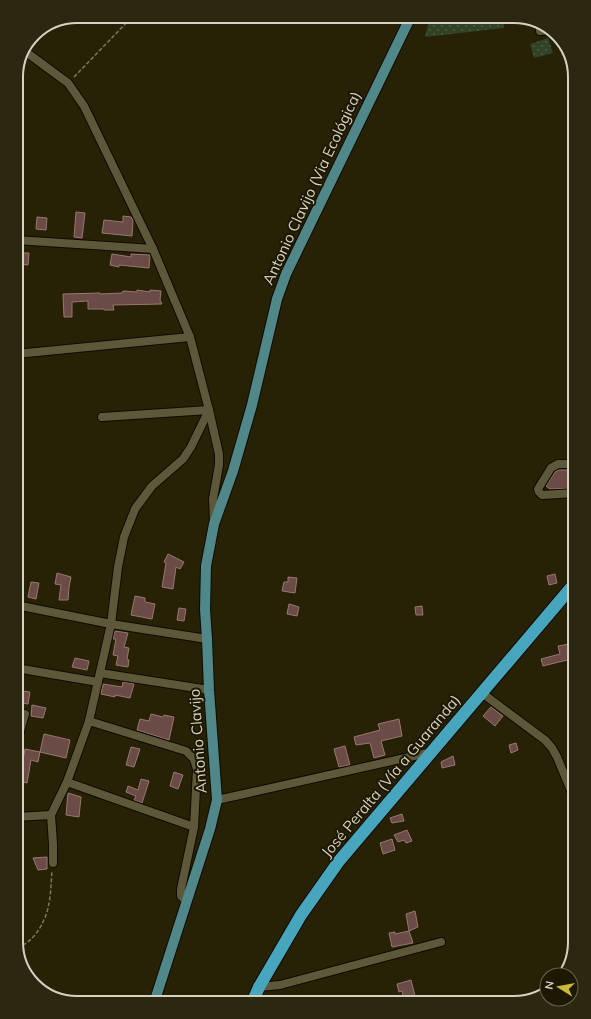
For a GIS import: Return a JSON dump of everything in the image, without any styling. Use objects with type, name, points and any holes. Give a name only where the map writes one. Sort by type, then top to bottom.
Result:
[{"type":"highway","name":"José Peralta (Vía a Guaranda)","points":[[258,996],[301,915],[339,861],[568,591]]},
{"type":"main road","name":"Antonio Clavijo (Via Ecológica)","points":[[234,471],[252,405],[277,300],[286,274],[408,23]]},
{"type":"main road","name":"Antonio Clavijo","points":[[156,996],[210,829],[217,800],[205,609],[206,566],[214,524],[234,471]]},
{"type":"street","points":[[29,54],[68,83],[84,106],[153,249],[190,337],[209,410],[219,460],[213,499],[214,524]]},
{"type":"street","points":[[23,240],[153,249]]},
{"type":"street","points":[[23,353],[190,337]]},
{"type":"street","points":[[102,417],[209,410]]},
{"type":"street","points":[[53,863],[51,815],[67,782],[89,721],[111,624],[118,567],[123,545],[135,509],[152,486],[184,459],[209,410]]},
{"type":"street","points":[[568,464],[554,465],[538,489],[538,492],[542,495],[568,493]]},
{"type":"street","points":[[23,606],[111,624],[207,639]]},
{"type":"street","points":[[23,669],[98,682]]},
{"type":"street","points":[[100,673],[209,690]]},
{"type":"street","points":[[482,693],[545,740],[552,748],[568,784]]},
{"type":"street","points":[[23,721],[25,714]]},
{"type":"street","points":[[89,721],[186,751],[194,759],[197,769],[194,827],[181,889],[181,896],[186,901]]},
{"type":"street","points":[[217,800],[432,752]]},
{"type":"street","points":[[67,782],[194,827]]},
{"type":"street","points":[[23,817],[51,815]]},
{"type":"street","points":[[259,996],[280,985],[441,942]]},
{"type":"path","points":[[68,83],[126,23]]},
{"type":"path","points":[[23,945],[37,934],[48,908],[53,863]]},
{"type":"green space","points":[[428,23],[504,23],[504,28],[425,37]]},
{"type":"green space","points":[[548,38],[553,53],[534,58],[530,44]]},
{"type":"building","points":[[76,212],[85,213],[82,238],[74,237]]},
{"type":"building","points":[[123,216],[131,217],[133,220],[132,236],[102,233],[104,220],[123,222]]},
{"type":"building","points":[[37,217],[47,218],[46,230],[36,229]]},
{"type":"building","points":[[23,253],[29,253],[28,265],[23,264]]},
{"type":"building","points":[[112,254],[131,257],[131,254],[150,255],[149,268],[119,265],[119,267],[110,265]]},
{"type":"building","points":[[137,290],[150,292],[150,290],[161,291],[160,300],[162,304],[113,305],[114,310],[104,310],[88,309],[88,301],[72,302],[72,317],[64,317],[63,294],[122,293],[123,291],[137,292]]},
{"type":"building","points":[[559,470],[568,470],[568,488],[550,489],[546,486],[555,472]]},
{"type":"building","points":[[168,554],[184,562],[180,569],[176,567],[173,589],[162,587],[166,563],[164,562]]},
{"type":"building","points":[[57,573],[71,577],[68,600],[59,600],[61,585],[55,584]]},
{"type":"building","points":[[555,574],[557,583],[549,585],[547,576]]},
{"type":"building","points":[[288,577],[297,578],[295,593],[282,591],[284,582],[288,582]]},
{"type":"building","points":[[31,582],[39,583],[36,599],[28,597]]},
{"type":"building","points":[[135,596],[145,598],[145,602],[155,604],[152,619],[131,615]]},
{"type":"building","points":[[289,604],[299,607],[297,616],[287,614]]},
{"type":"building","points":[[422,606],[423,615],[416,615],[415,607]]},
{"type":"building","points":[[179,608],[186,609],[184,621],[177,620]]},
{"type":"building","points":[[115,631],[128,633],[124,647],[129,648],[127,659],[129,660],[128,667],[116,665],[118,656],[113,655],[116,639],[113,639]]},
{"type":"building","points":[[568,644],[568,660],[543,666],[541,659],[560,654],[558,646]]},
{"type":"building","points":[[75,658],[89,661],[87,670],[72,667]]},
{"type":"building","points":[[123,682],[134,684],[130,698],[101,694],[103,684],[122,687]]},
{"type":"building","points":[[23,691],[30,692],[28,704],[23,703]]},
{"type":"building","points":[[32,705],[46,708],[43,718],[31,716]]},
{"type":"building","points":[[491,707],[503,716],[495,726],[483,716]]},
{"type":"building","points":[[151,714],[163,717],[164,715],[174,717],[169,740],[137,730],[140,719],[149,721]]},
{"type":"building","points":[[399,719],[402,736],[381,741],[385,755],[374,758],[370,743],[356,745],[354,737],[380,730],[378,724]]},
{"type":"building","points":[[44,734],[70,740],[66,758],[40,752]]},
{"type":"building","points":[[516,743],[518,750],[511,753],[509,745]]},
{"type":"building","points":[[345,746],[350,765],[339,767],[334,749]]},
{"type":"building","points":[[131,747],[140,749],[134,767],[126,765]]},
{"type":"building","points":[[25,749],[40,752],[38,762],[31,760],[27,783],[23,782],[23,760]]},
{"type":"building","points":[[453,756],[455,765],[442,768],[441,762]]},
{"type":"building","points":[[174,772],[183,775],[178,789],[170,786]]},
{"type":"building","points":[[141,779],[149,781],[142,803],[134,800],[136,796],[126,792],[128,786],[138,790]]},
{"type":"building","points":[[68,793],[81,797],[79,817],[66,815]]},
{"type":"building","points":[[402,814],[404,821],[392,823],[390,818]]},
{"type":"building","points":[[407,830],[412,841],[406,843],[404,840],[398,842],[394,835]]},
{"type":"building","points":[[392,839],[395,850],[383,854],[380,843]]},
{"type":"building","points":[[47,857],[47,869],[38,870],[33,858]]},
{"type":"building","points":[[415,911],[418,927],[409,931],[406,914]]},
{"type":"building","points":[[409,931],[413,943],[392,947],[389,933],[395,932],[395,934]]},
{"type":"building","points":[[411,980],[415,996],[403,996],[402,991],[399,992],[397,984]]}]
